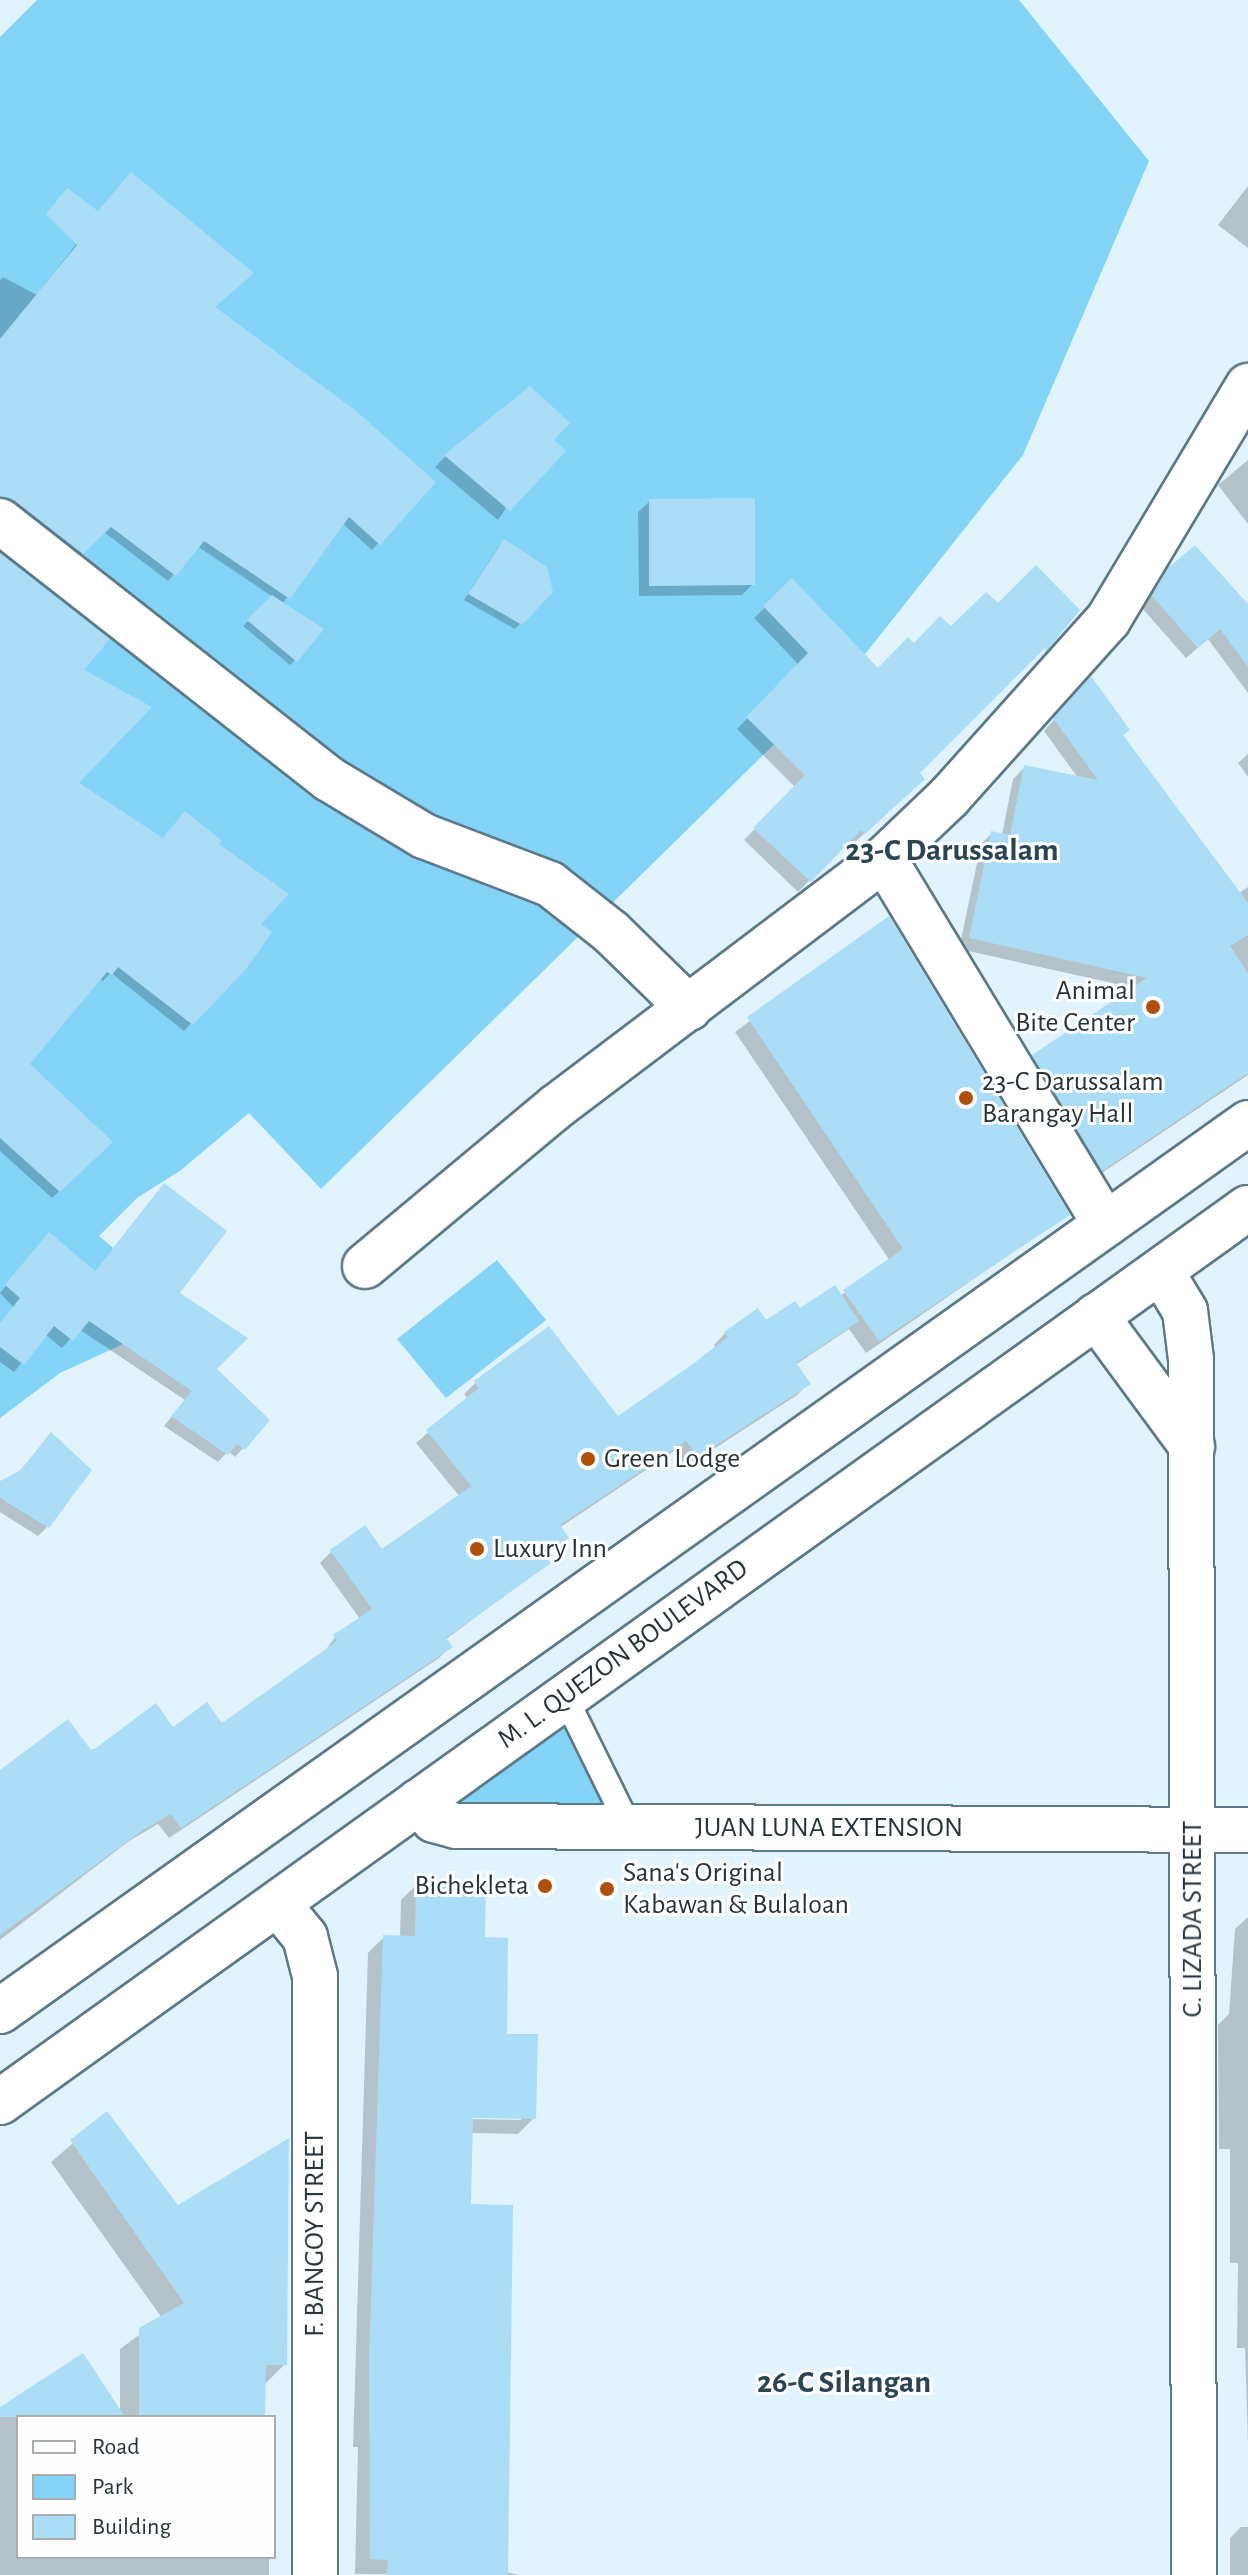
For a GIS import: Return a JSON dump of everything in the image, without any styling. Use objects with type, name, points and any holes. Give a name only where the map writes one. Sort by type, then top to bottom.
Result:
[{"type":"street","points":[[365,1266],[556,1107],[884,859],[1003,739],[1108,620],[1248,386]]},
{"type":"street","points":[[0,521],[329,779],[424,836],[550,884],[611,932],[689,1008]]},
{"type":"street","points":[[884,859],[1105,1224]]},
{"type":"street","points":[[0,2011],[1248,1123]]},
{"type":"street","name":"M. L. QUEZON BOULEVARD","points":[[0,2102],[564,1695],[1248,1208]]},
{"type":"street","name":"C. LIZADA STREET","points":[[1161,1271],[1185,1311],[1192,1446],[1194,2575]]},
{"type":"street","points":[[1096,1316],[1192,1446]]},
{"type":"street","name":"JUAN LUNA EXTENSION","points":[[418,1802],[434,1820],[456,1826],[1248,1830]]},
{"type":"street","name":"F. BANGOY STREET","points":[[278,1904],[305,1937],[315,1976],[315,2575]]},
{"type":"lane","points":[[564,1695],[629,1827]]},
{"type":"green space","points":[[37,0],[1019,0],[1149,161],[1023,455],[862,658],[321,1189],[249,1113],[181,1170],[137,1198],[99,1236],[163,1290],[121,1345],[60,1373],[0,1418],[0,37]]},
{"type":"green space","points":[[497,1260],[546,1320],[446,1398],[397,1339]]},
{"type":"green space","points":[[561,1715],[612,1811],[447,1814],[440,1799]]},
{"type":"building","points":[[131,172],[254,273],[215,307],[355,410],[436,482],[380,545],[349,517],[290,599],[204,541],[176,576],[111,527],[83,554],[15,501],[0,497],[0,339],[77,245],[46,214],[67,188],[98,211]]},
{"type":"building","points":[[530,386],[570,423],[554,440],[566,451],[510,511],[444,455]]},
{"type":"building","points":[[755,498],[755,585],[649,586],[649,499]]},
{"type":"building","points":[[504,539],[547,567],[553,592],[522,625],[468,594]]},
{"type":"building","points":[[1195,545],[1248,604],[1248,667],[1220,629],[1198,648],[1152,596],[1168,568]]},
{"type":"building","points":[[0,553],[110,639],[84,670],[152,707],[79,783],[163,838],[185,811],[222,841],[219,844],[289,894],[261,924],[272,932],[247,968],[193,1025],[118,967],[112,975],[107,972],[30,1064],[113,1142],[60,1192],[0,1138]]},
{"type":"building","points":[[1036,565],[1080,610],[1045,653],[1046,647],[920,773],[925,779],[865,834],[861,830],[811,882],[753,828],[805,775],[746,717],[808,653],[763,606],[792,578],[878,668],[908,637],[914,643],[940,616],[951,626],[986,592],[998,603]]},
{"type":"building","points":[[272,595],[324,629],[297,662],[247,620]]},
{"type":"building","points":[[1091,676],[1130,730],[1123,735],[1248,903],[1248,935],[1230,946],[1248,973],[1248,1073],[1102,1171],[1032,1055],[1147,978],[969,938],[991,831],[1010,835],[1024,765],[1098,780],[1053,718]]},
{"type":"building","points":[[889,916],[1070,1215],[879,1341],[843,1290],[903,1249],[747,1017]]},
{"type":"building","points":[[164,1183],[227,1231],[180,1293],[248,1338],[217,1369],[270,1420],[245,1450],[237,1444],[228,1455],[171,1416],[192,1391],[89,1321],[73,1341],[54,1326],[24,1365],[0,1347],[0,1323],[20,1298],[5,1285],[49,1232],[95,1271]]},
{"type":"building","points":[[835,1285],[859,1321],[796,1363],[811,1384],[698,1457],[686,1441],[560,1525],[569,1538],[544,1554],[551,1563],[446,1638],[453,1647],[181,1828],[171,1814],[143,1830],[0,1935],[0,1770],[68,1719],[92,1751],[156,1703],[173,1727],[207,1702],[222,1723],[337,1641],[333,1635],[372,1609],[330,1550],[365,1525],[382,1549],[471,1486],[426,1430],[479,1388],[474,1381],[549,1326],[618,1416],[728,1337],[724,1332],[758,1308],[766,1320],[795,1301],[800,1308]]},
{"type":"building","points":[[51,1432],[92,1470],[49,1528],[0,1498],[0,1481],[21,1470]]},
{"type":"building","points":[[416,1883],[486,1884],[485,1937],[508,1938],[507,2034],[538,2034],[536,2119],[473,2118],[471,2204],[513,2205],[508,2575],[387,2575],[388,2560],[370,2559],[369,2358],[383,1935],[415,1936]]},
{"type":"building","points":[[107,2111],[178,2205],[289,2138],[287,2365],[266,2365],[265,2415],[139,2415],[139,2328],[184,2303],[70,2140]]},
{"type":"building","points":[[83,2353],[124,2415],[0,2417],[0,2407]]},
{"type":"place","name":"Animal Bite Center","points":[[1153,1007]]},
{"type":"place","name":"23-C Darussalam Barangay Hall","points":[[966,1098]]},
{"type":"place","name":"Green Lodge","points":[[588,1459]]},
{"type":"place","name":"Luxury Inn","points":[[477,1549]]},
{"type":"place","name":"Bichekleta","points":[[545,1886]]},
{"type":"place","name":"Sana's Original Kabawan & Bulaloan","points":[[607,1889]]},
{"type":"district","name":"23-C Darussalam","points":[[952,850]]},
{"type":"district","name":"26-C Silangan","points":[[844,2382]]}]
